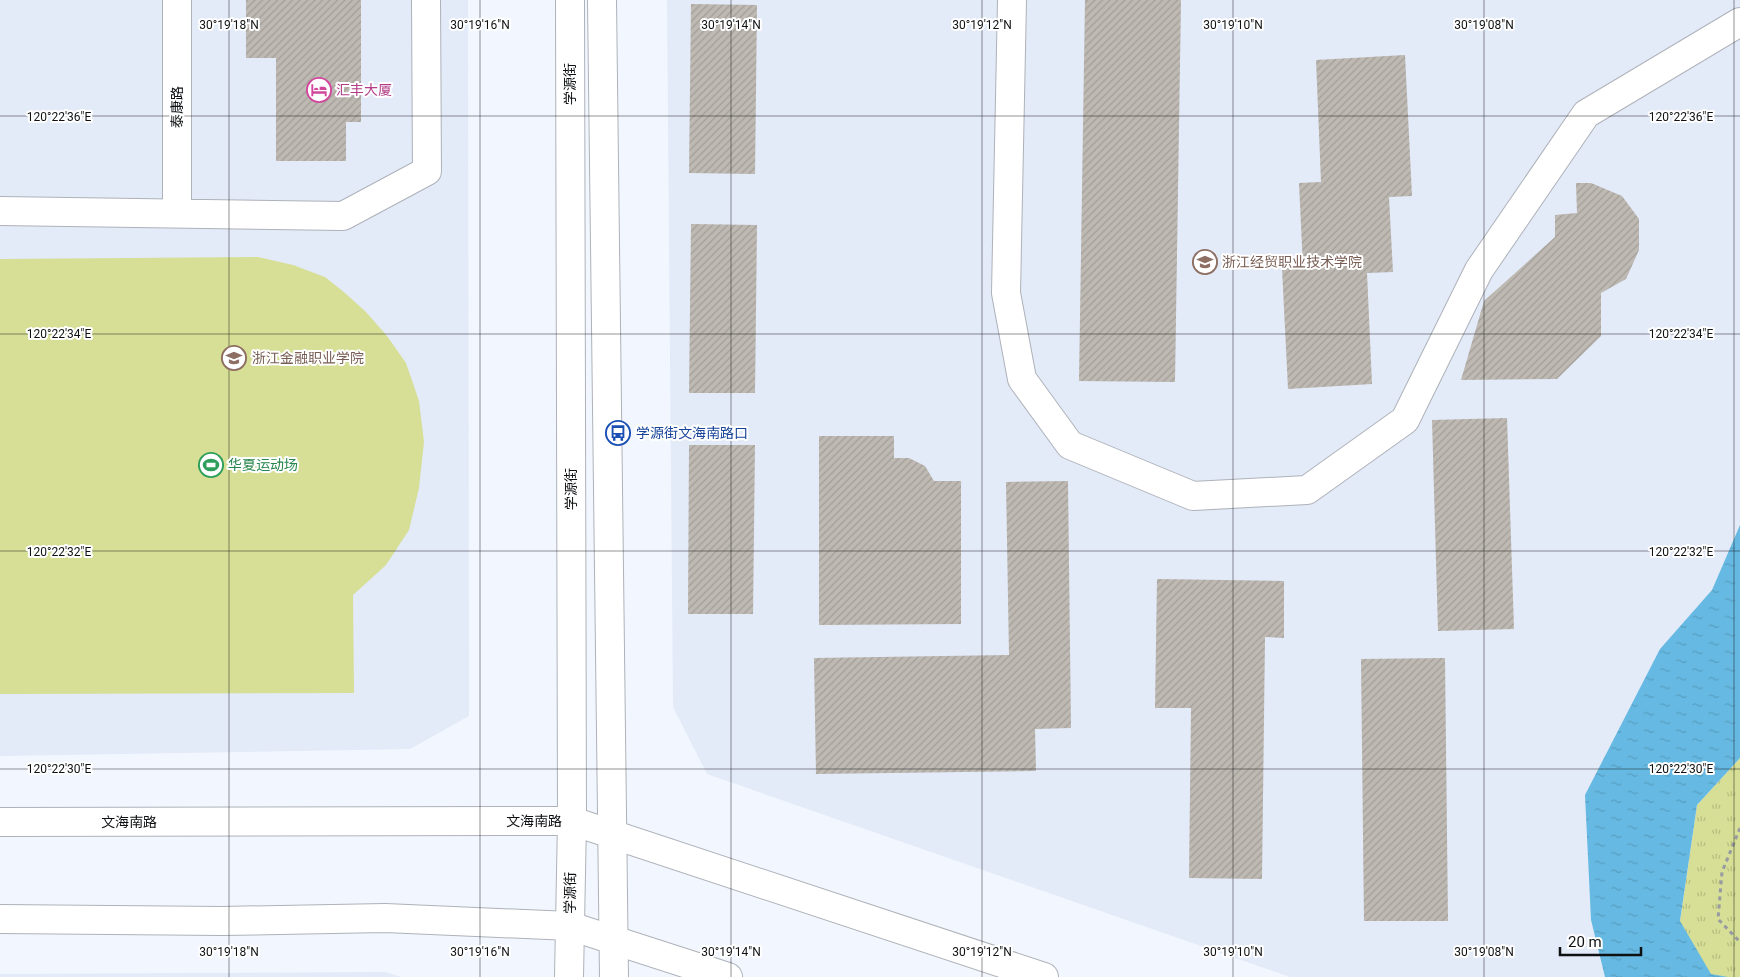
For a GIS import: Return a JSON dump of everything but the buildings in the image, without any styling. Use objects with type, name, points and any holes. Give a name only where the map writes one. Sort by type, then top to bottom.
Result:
[{"type":"main road","name":"泰康路","points":[[177,0],[177,213]]},
{"type":"main road","points":[[0,211],[343,216],[427,171],[426,0]]},
{"type":"main road","name":"学源街","points":[[569,977],[572,821],[570,0]]},
{"type":"main road","points":[[602,0],[614,977]]},
{"type":"main road","points":[[1012,0],[1006,293],[1022,379],[1070,445],[1193,496],[1308,490],[1405,420],[1478,270],[1586,114],[1740,22]]},
{"type":"main road","name":"文海南路","points":[[0,822],[572,821],[1044,977]]},
{"type":"main road","points":[[0,919],[222,920],[385,918],[570,926],[728,977]]},
{"type":"path","points":[[1740,828],[1722,872],[1718,919],[1740,942]]},
{"type":"shaded area","name":"浙江金融职业学院","points":[[0,0],[468,0],[469,716],[410,749],[0,756]]},
{"type":"shaded area","name":"浙江经贸职业技术学院","points":[[667,0],[1740,0],[1740,525],[1712,590],[1660,649],[1591,920],[1605,977],[1290,977],[707,774],[673,707]]},
{"type":"shaded area","points":[[385,972],[401,977],[0,977],[0,974]]},
{"type":"green space","name":"华夏运动场","points":[[258,257],[293,265],[325,277],[345,293],[366,312],[387,336],[406,363],[419,401],[424,442],[419,488],[409,530],[386,565],[353,595],[354,693],[0,694],[0,259]]},
{"type":"green space","points":[[1740,758],[1740,977],[1674,977],[1697,805]]},
{"type":"water","points":[[1740,525],[1740,758],[1697,805],[1680,921],[1711,974],[1728,977],[1605,977],[1591,920],[1585,795],[1660,649],[1712,590]]},
{"type":"place","name":"汇丰大厦","points":[[319,90]]},
{"type":"place","name":"浙江经贸职业技术学院","points":[[1205,262]]},
{"type":"place","name":"浙江金融职业学院","points":[[234,358]]},
{"type":"place","name":"学源街文海南路口","points":[[618,433]]},
{"type":"place","name":"华夏运动场","points":[[211,465]]}]
